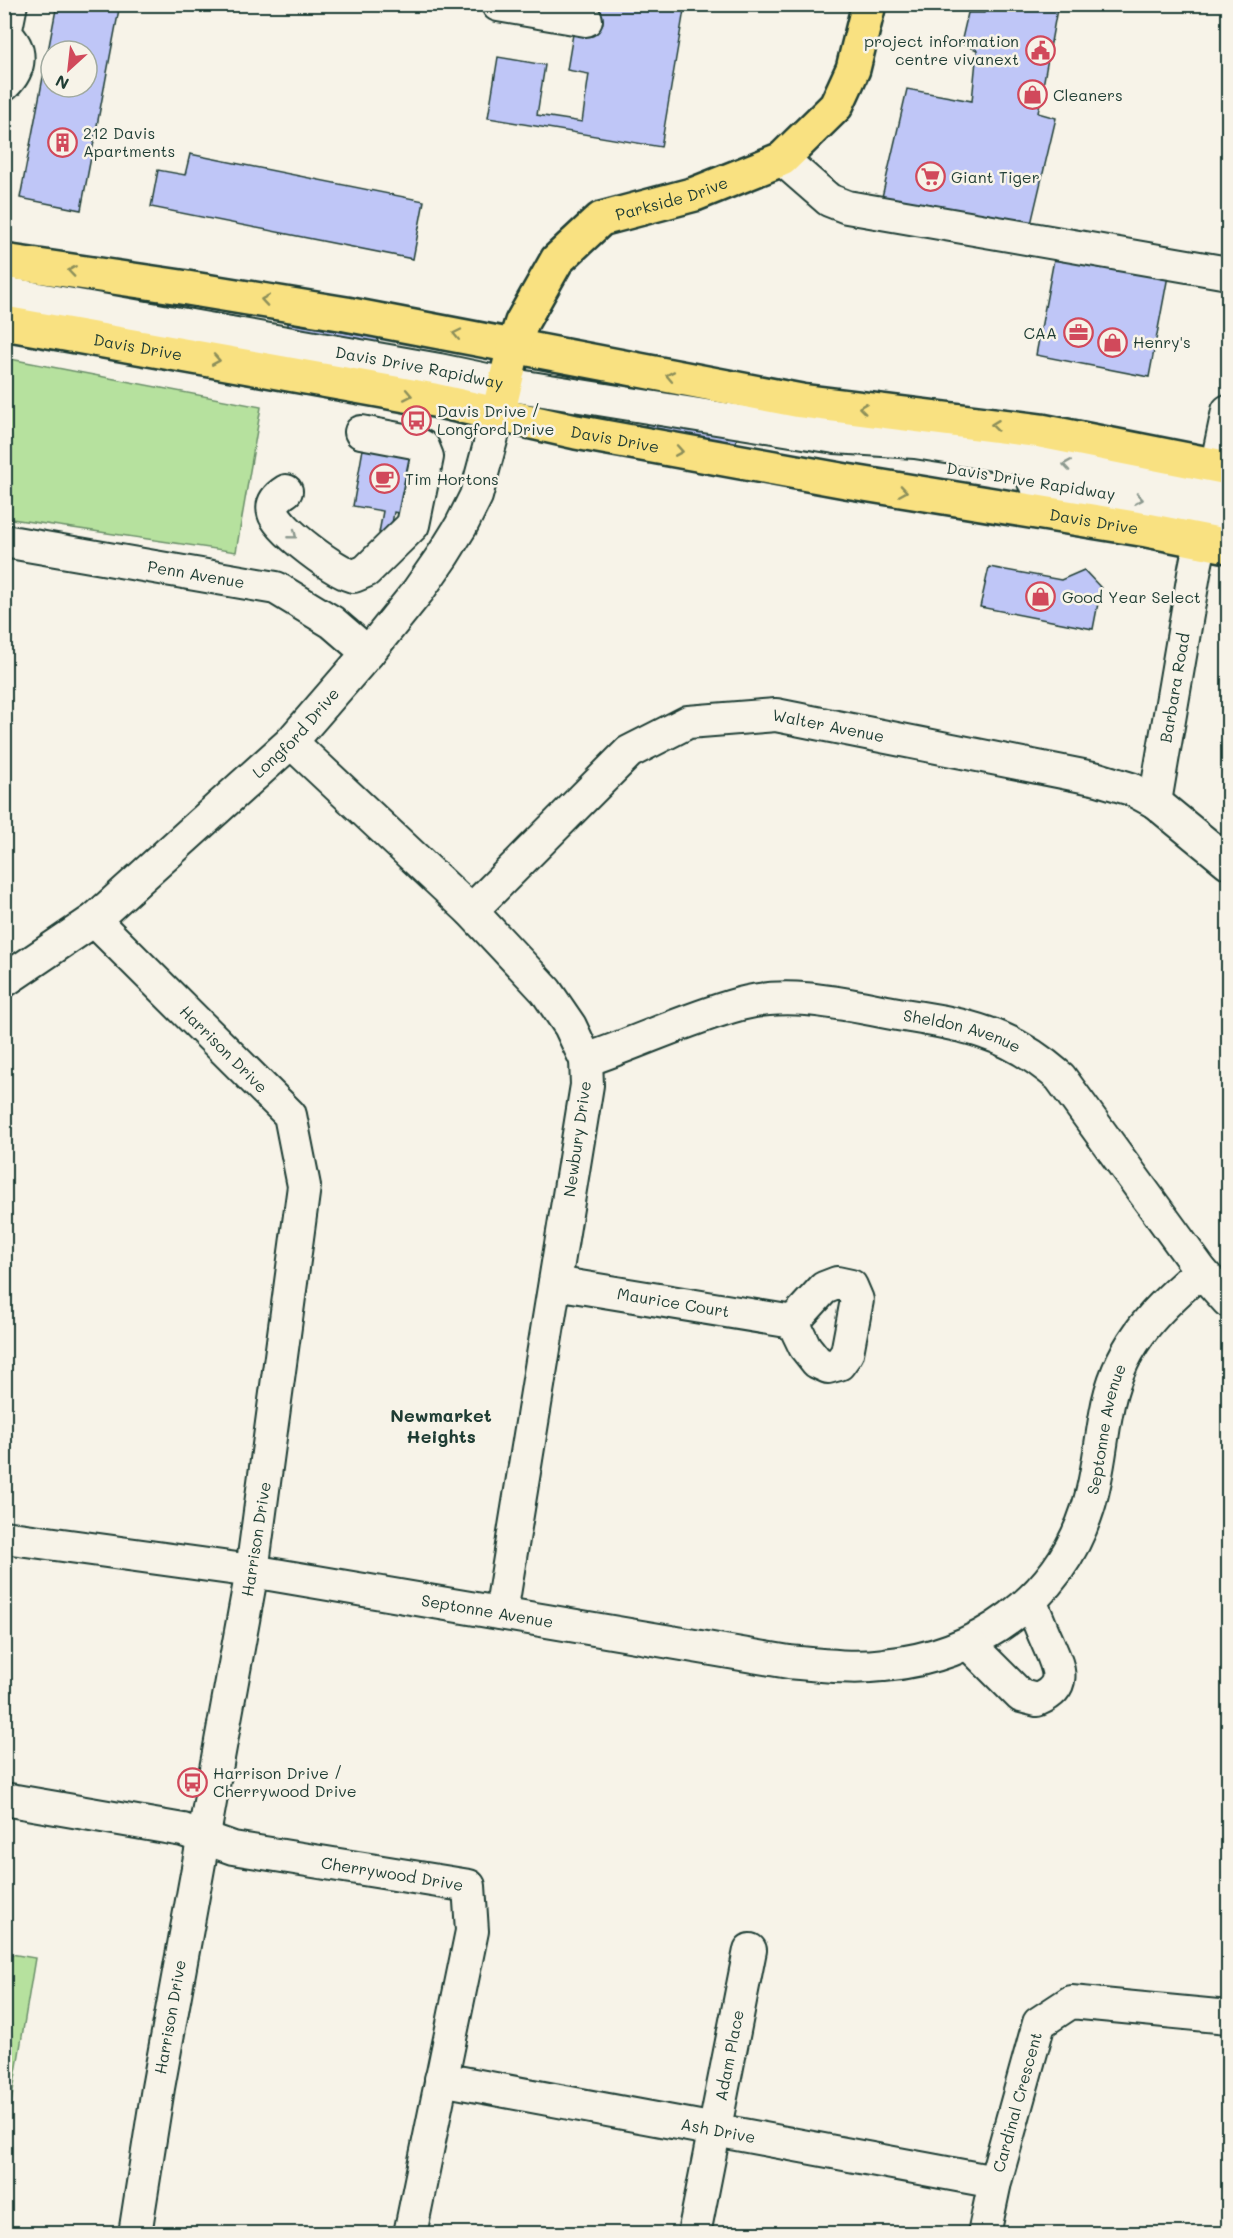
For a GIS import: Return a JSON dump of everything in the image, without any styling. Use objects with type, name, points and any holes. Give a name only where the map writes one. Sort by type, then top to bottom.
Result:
[{"type":"main road","name":"Parkside Drive","points":[[502,399],[522,322],[557,260],[601,219],[695,194],[782,159],[836,106],[853,69],[869,4]]},
{"type":"main road","points":[[4,261],[346,314],[801,400],[1041,431],[1219,503]]},
{"type":"main road","name":"Davis Drive","points":[[4,323],[304,375],[502,399],[576,432],[846,481],[1219,503]]},
{"type":"street","points":[[4,85],[11,78],[18,60],[15,43],[5,34],[11,4]]},
{"type":"street","points":[[497,5],[586,20]]},
{"type":"street","points":[[782,159],[829,200],[847,207],[1228,273]]},
{"type":"street","name":"Davis Drive Rapidway","points":[[4,293],[440,370],[502,399],[835,437],[940,466],[1152,501],[1219,503]]},
{"type":"street","name":"Longford Drive","points":[[4,981],[94,920],[291,742],[368,653],[418,591],[461,526],[476,496],[502,399]]},
{"type":"street","name":"Barbara Road","points":[[1155,802],[1195,568],[1219,503],[1228,411]]},
{"type":"street","points":[[286,490],[276,498],[273,505],[273,512],[281,525],[342,572],[354,576],[366,571],[413,525],[427,457],[423,447],[414,442],[361,432]]},
{"type":"street","name":"Penn Avenue","points":[[5,543],[276,588],[332,622],[368,653]]},
{"type":"street","name":"Walter Avenue","points":[[471,911],[629,752],[688,722],[776,715],[1098,779],[1131,789],[1155,802],[1228,862]]},
{"type":"street","name":"Newbury Drive","points":[[291,742],[471,911],[546,991],[570,1026],[586,1060],[587,1085],[501,1613]]},
{"type":"street","name":"Harrison Drive","points":[[94,920],[290,1115],[304,1186],[252,1570],[205,1839],[198,1860],[135,2234]]},
{"type":"street","name":"Sheldon Avenue","points":[[586,1060],[740,1004],[785,997],[960,1025],[987,1033],[1037,1058],[1060,1077],[1202,1271],[1228,1300]]},
{"type":"street","name":"Septonne Avenue","points":[[4,1537],[252,1570],[789,1662],[848,1667],[884,1666],[920,1660],[969,1644],[1008,1620],[1030,1601],[1055,1573],[1088,1510],[1098,1473],[1112,1386],[1123,1356],[1154,1313],[1202,1271]]},
{"type":"street","name":"Maurice Court","points":[[555,1283],[793,1322]]},
{"type":"street","points":[[837,1283],[851,1286],[857,1300],[847,1353],[826,1378],[822,1365],[812,1357],[794,1328],[793,1322],[824,1288],[837,1283]]},
{"type":"street","points":[[969,1644],[1021,1696],[1029,1700],[1037,1700],[1052,1692],[1057,1685],[1058,1671],[1030,1601]]},
{"type":"street","name":"Cherrywood Drive","points":[[4,1799],[183,1830],[233,1848],[469,1886],[472,1931],[410,2234]]},
{"type":"street","name":"Adam Place","points":[[694,2234],[750,1950]]},
{"type":"street","name":"Cardinal Crescent","points":[[984,2234],[995,2182],[1039,2023],[1071,2002],[1228,2017]]},
{"type":"street","name":"Ash Drive","points":[[441,2079],[995,2182]]},
{"type":"green space","points":[[5,358],[261,407],[236,552],[5,518]]},
{"type":"green space","points":[[4,1953],[35,1958],[5,2139]]},
{"type":"building","name":"212 Davis Apartments","points":[[57,4],[120,4],[81,210],[20,198],[39,98],[99,99],[99,39],[50,39]]},
{"type":"building","points":[[597,4],[685,4],[661,147],[488,118],[498,57],[545,65],[537,115],[582,122],[589,74],[567,70],[574,28],[593,31]]},
{"type":"building","points":[[986,4],[1058,4],[1038,113],[1056,118],[1031,224],[882,197],[907,89],[972,101],[977,50],[961,43],[968,13],[984,13]]},
{"type":"building","points":[[190,154],[424,201],[413,259],[151,207],[158,170],[185,175]]},
{"type":"building","points":[[1055,254],[1168,276],[1149,377],[1036,355]]},
{"type":"building","points":[[288,323],[378,338],[376,352],[288,338]]},
{"type":"building","points":[[646,423],[737,437],[735,449],[645,434]]},
{"type":"building","name":"Tim Hortons","points":[[364,443],[416,452],[405,514],[394,512],[390,535],[379,533],[383,511],[353,506]]},
{"type":"building","name":"Good Year Select","points":[[989,567],[1061,580],[1084,570],[1101,588],[1093,629],[980,607]]},
{"type":"place","name":"project information centre vivanext","points":[[1040,50]]},
{"type":"place","name":"Cleaners","points":[[1032,95]]},
{"type":"place","name":"212 Davis Apartments","points":[[62,142]]},
{"type":"place","name":"Giant Tiger","points":[[930,177]]},
{"type":"place","name":"CAA","points":[[1078,333]]},
{"type":"place","name":"Henry's","points":[[1112,342]]},
{"type":"place","name":"Davis Drive / Longford Drive","points":[[416,420]]},
{"type":"place","name":"Tim Hortons","points":[[384,479]]},
{"type":"place","name":"Good Year Select","points":[[1041,597]]},
{"type":"place","name":"Harrison Drive / Cherrywood Drive","points":[[192,1782]]},
{"type":"district","name":"Newmarket Heights","points":[[441,1426]]}]
